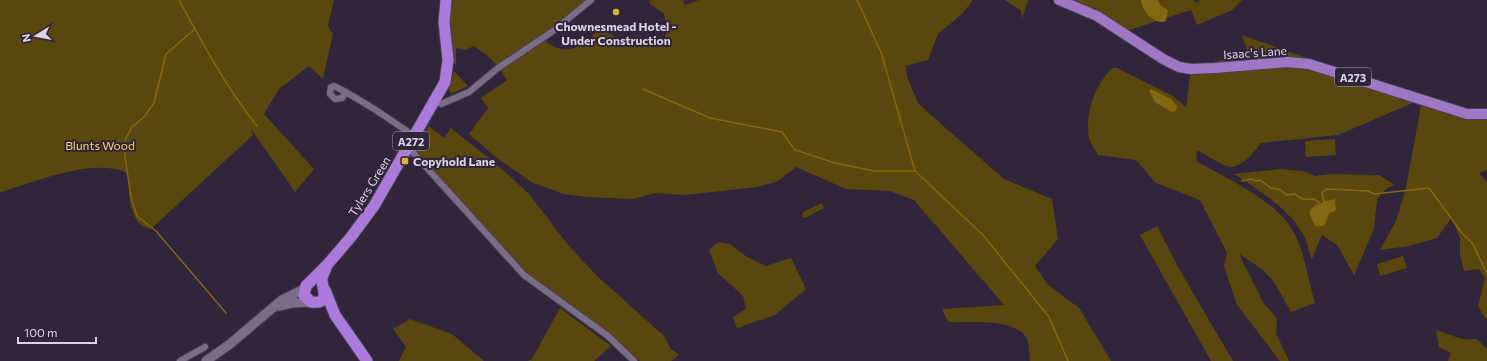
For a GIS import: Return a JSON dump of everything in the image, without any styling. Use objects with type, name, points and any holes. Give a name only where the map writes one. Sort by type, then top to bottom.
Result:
[{"type":"highway","name":"Tylers Green","points":[[306,286],[327,265],[351,237],[374,206],[440,92],[446,77],[448,60],[444,22],[446,0]]},
{"type":"highway","name":"Tylers Green","points":[[324,289],[322,277],[327,265]]},
{"type":"highway","points":[[319,282],[324,289],[321,300],[313,302],[304,295],[306,286],[319,282]]},
{"type":"highway","name":"A272","points":[[324,289],[335,314],[367,361]]},
{"type":"highway","name":"A272","points":[[313,302],[321,304],[335,314]]},
{"type":"main road","name":"Isaac's Lane","points":[[1059,0],[1097,16],[1163,59],[1179,67],[1191,69],[1215,68],[1287,62],[1309,64],[1467,114],[1487,114]]},
{"type":"main road","name":"Tylers Green","points":[[206,361],[244,333],[282,300],[306,286]]},
{"type":"main road","name":"Tylers Green","points":[[274,308],[292,303],[313,302]]},
{"type":"street","points":[[442,104],[449,97],[469,92],[498,68],[554,31],[591,0]]},
{"type":"street","points":[[346,92],[414,136]]},
{"type":"street","points":[[408,147],[524,275],[608,336],[634,361]]},
{"type":"street","points":[[180,361],[205,347]]},
{"type":"green space","name":"Blunts Wood","points":[[0,0],[334,0],[328,26],[333,34],[323,79],[309,66],[279,89],[264,114],[314,169],[295,192],[251,129],[253,135],[151,229],[143,226],[134,214],[131,206],[128,173],[113,169],[81,169],[47,177],[0,192]]},
{"type":"green space","points":[[451,0],[587,0],[552,28],[497,66],[489,57],[474,46],[465,50],[456,48],[456,64],[452,64],[448,35]]},
{"type":"green space","points":[[650,0],[683,0],[685,5],[699,0],[973,0],[962,14],[938,34],[928,60],[905,66],[908,79],[918,103],[1004,179],[1052,199],[1058,239],[1035,266],[1047,284],[1079,308],[1111,361],[1030,361],[1027,339],[1021,332],[1013,327],[1003,324],[980,322],[948,322],[942,309],[1004,305],[914,200],[890,191],[846,189],[796,167],[778,181],[757,187],[685,195],[654,193],[634,199],[586,197],[564,194],[533,183],[498,159],[469,134],[488,108],[481,98],[507,80],[500,70],[546,40],[549,44],[560,49],[573,48],[585,42],[599,28],[636,45],[646,47],[655,46],[662,42],[666,32],[664,14],[650,4]]},
{"type":"green space","points":[[1005,0],[1028,0],[1022,19],[1021,11]]},
{"type":"green space","points":[[1069,0],[1192,0],[1197,3],[1200,0],[1242,0],[1232,10],[1197,25],[1191,10],[1126,31]]},
{"type":"green space","points":[[1242,35],[1422,99],[1338,135],[1261,143],[1246,160],[1236,166],[1226,166],[1197,150],[1196,161],[1239,185],[1268,204],[1281,215],[1291,227],[1298,241],[1315,303],[1291,312],[1274,282],[1262,269],[1239,254],[1264,304],[1277,318],[1276,333],[1289,361],[1280,361],[1237,305],[1224,266],[1227,253],[1200,200],[1156,183],[1136,160],[1098,155],[1089,139],[1088,120],[1092,100],[1101,82],[1113,68],[1117,68],[1173,96],[1186,107],[1191,69],[1221,60],[1250,58]]},
{"type":"green space","points":[[454,71],[468,86],[451,94],[448,88]]},
{"type":"green space","points":[[1422,99],[1487,114],[1487,170],[1479,173],[1487,182],[1487,321],[1478,306],[1485,278],[1479,269],[1464,271],[1460,254],[1460,239],[1452,217],[1437,238],[1409,246],[1380,250],[1396,221],[1406,188]]},
{"type":"green space","points":[[429,126],[444,138],[451,128],[502,169],[530,195],[568,245],[597,276],[664,336],[670,348],[679,355],[671,361],[640,361],[617,341],[526,273],[415,150]]},
{"type":"green space","points":[[1335,139],[1336,155],[1306,157],[1305,141]]},
{"type":"green space","points":[[1281,169],[1303,171],[1315,176],[1332,174],[1379,175],[1395,185],[1387,188],[1377,199],[1374,229],[1354,275],[1337,245],[1322,235],[1312,259],[1305,238],[1299,228],[1283,209],[1234,174]]},
{"type":"green space","points":[[822,203],[824,208],[805,218],[802,216],[803,212]]},
{"type":"green space","points":[[1157,226],[1179,269],[1233,361],[1211,361],[1140,235]]},
{"type":"green space","points":[[718,242],[730,244],[747,257],[766,266],[791,258],[806,289],[775,315],[737,328],[733,317],[746,309],[743,296],[718,273],[709,250]]},
{"type":"green space","points":[[1403,256],[1407,268],[1380,276],[1377,264]]},
{"type":"green space","points":[[560,308],[611,346],[594,361],[528,361],[532,359]]},
{"type":"green space","points":[[410,319],[452,334],[484,361],[399,361],[406,347],[393,329]]},
{"type":"green space","points":[[1436,330],[1462,339],[1477,339],[1487,349],[1487,361],[1448,361],[1451,353],[1439,347]]},
{"type":"shaded area","points":[[1141,0],[1158,0],[1161,6],[1168,10],[1166,21],[1157,21],[1149,16],[1143,8]]},
{"type":"shaded area","points":[[1151,89],[1171,99],[1177,106],[1176,111],[1171,112],[1155,102],[1149,91]]},
{"type":"shaded area","points":[[1335,199],[1336,210],[1329,214],[1325,225],[1318,227],[1315,225],[1310,213],[1313,207]]},
{"type":"waterway","points":[[179,0],[225,81],[257,126]]},
{"type":"waterway","points":[[857,0],[881,52],[915,171],[983,235],[1049,317],[1068,361]]},
{"type":"waterway","points":[[195,29],[166,54],[154,103],[144,117],[132,127],[125,140],[125,157],[131,197],[137,216],[156,231],[226,313]]},
{"type":"waterway","points":[[643,89],[710,118],[782,132],[795,150],[835,163],[874,171],[915,171]]},
{"type":"waterway","points":[[1242,181],[1251,179],[1257,181],[1260,180],[1271,188],[1281,190],[1286,195],[1295,194],[1302,199],[1315,199],[1320,204]]},
{"type":"waterway","points":[[1324,202],[1322,193],[1326,189],[1368,191],[1374,194],[1429,188],[1462,233],[1473,244],[1487,274]]},
{"type":"place","name":"Chownesmead Hotel - Under Construction","points":[[616,12]]},
{"type":"place","name":"Copyhold Lane","points":[[405,161]]}]
